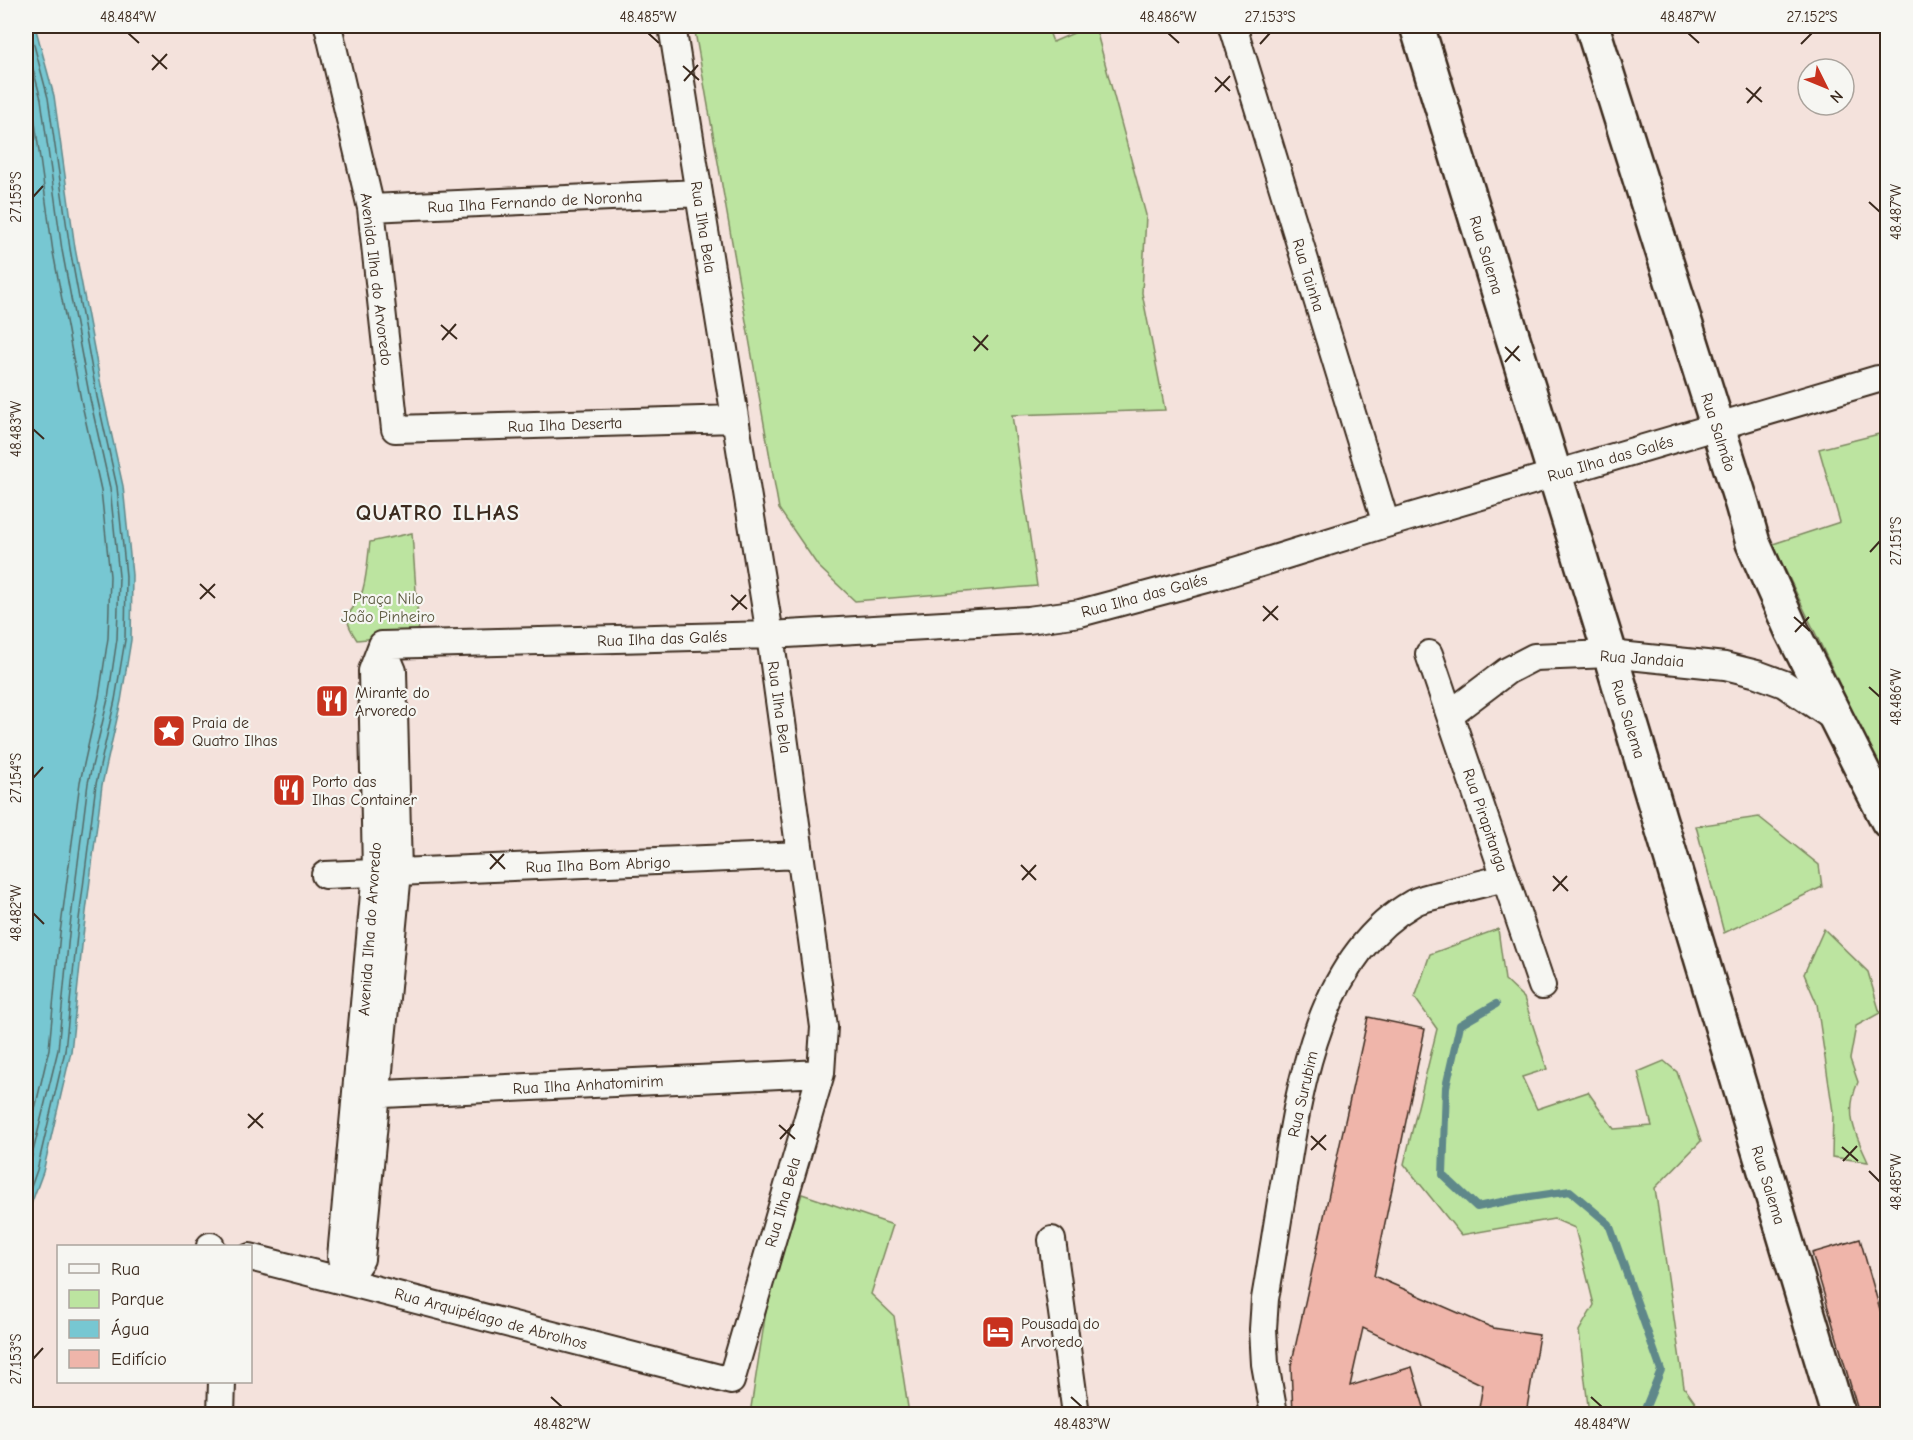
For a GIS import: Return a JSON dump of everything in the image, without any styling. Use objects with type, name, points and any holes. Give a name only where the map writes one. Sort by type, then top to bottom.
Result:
[{"type":"main road","name":"Rua Salema","points":[[1417,26],[1610,654],[1838,1414]]},
{"type":"main road","name":"Rua Salmão","points":[[1592,26],[1753,543],[1792,631],[1887,821]]},
{"type":"street","name":"Avenida Ilha do Arvoredo","points":[[328,26],[370,208],[395,429]]},
{"type":"street","name":"Rua Ilha Bela","points":[[672,26],[770,635],[824,1027],[821,1073],[730,1381]]},
{"type":"street","name":"Rua Tainha","points":[[1233,26],[1386,524]]},
{"type":"street","name":"Rua Ilha Fernando de Noronha","points":[[370,208],[699,193]]},
{"type":"street","name":"Rua Ilha das Galés","points":[[382,645],[770,635],[1028,620],[1080,613],[1222,574],[1878,379]]},
{"type":"street","name":"Rua Ilha Deserta","points":[[395,429],[735,419]]},
{"type":"street","name":"Avenida Ilha do Arvoredo","points":[[346,1281],[341,1257],[367,1095],[387,872],[372,671],[382,645]]},
{"type":"street","name":"Rua Pirapitanga","points":[[1429,654],[1542,986]]},
{"type":"street","name":"Rua Jandaia","points":[[1450,714],[1507,671],[1534,657],[1610,654],[1725,666],[1757,674],[1784,684],[1838,720]]},
{"type":"street","name":"Rua Ilha Bom Abrigo","points":[[325,875],[800,855]]},
{"type":"street","name":"Rua Surubim","points":[[1274,1414],[1265,1364],[1263,1329],[1265,1299],[1300,1085],[1329,1003],[1350,964],[1369,937],[1390,918],[1416,901],[1505,878]]},
{"type":"street","name":"Rua Ilha Anhatomirim","points":[[367,1095],[821,1073]]},
{"type":"street","points":[[1052,1239],[1076,1414]]},
{"type":"street","name":"Rua Arquipélago de Abrolhos","points":[[252,1258],[730,1381]]},
{"type":"street","points":[[221,1414],[222,1383]]},
{"type":"green space","points":[[694,26],[1047,26],[1053,42],[1095,26],[1146,215],[1142,293],[1165,410],[1012,415],[1037,586],[855,601],[818,566],[779,509]]},
{"type":"green space","points":[[1887,432],[1887,784],[1773,544],[1840,522],[1819,449]]},
{"type":"green space","name":"Praça Nilo João Pinheiro","points":[[412,533],[419,634],[357,640],[348,623],[348,617],[363,589],[370,542]]},
{"type":"green space","points":[[1759,817],[1819,865],[1822,887],[1724,933],[1696,826]]},
{"type":"green space","points":[[1498,929],[1505,980],[1524,998],[1547,1069],[1522,1077],[1537,1109],[1588,1092],[1614,1129],[1652,1126],[1638,1072],[1664,1061],[1677,1072],[1701,1141],[1655,1188],[1684,1387],[1703,1414],[1589,1414],[1579,1331],[1594,1305],[1575,1228],[1554,1219],[1461,1235],[1404,1164],[1437,1029],[1415,998],[1430,954]]},
{"type":"green space","points":[[1824,929],[1868,972],[1880,1013],[1856,1026],[1850,1059],[1858,1082],[1852,1104],[1853,1123],[1868,1162],[1832,1157],[1833,1112],[1817,1004],[1804,974]]},
{"type":"green space","points":[[802,1194],[893,1225],[871,1294],[894,1316],[909,1414],[750,1414],[769,1292]]},
{"type":"water","points":[[26,26],[35,26],[54,96],[75,248],[103,396],[123,486],[132,575],[131,640],[121,701],[102,785],[71,1052],[43,1172],[26,1218]]},
{"type":"building","points":[[1368,1017],[1425,1029],[1374,1276],[1493,1328],[1539,1335],[1526,1414],[1478,1414],[1483,1385],[1363,1328],[1350,1386],[1412,1367],[1426,1414],[1293,1414],[1291,1366]]},
{"type":"building","points":[[1860,1239],[1887,1334],[1887,1414],[1859,1414],[1812,1253]]},
{"type":"waterway","points":[[1496,1004],[1460,1025],[1446,1087],[1443,1175],[1477,1207],[1570,1191],[1609,1224],[1661,1370],[1643,1414]]},
{"type":"place","name":"Mirante do Arvoredo","points":[[332,701]]},
{"type":"place","name":"Praia de Quatro Ilhas","points":[[169,731]]},
{"type":"place","name":"Porto das Ilhas Container","points":[[289,790]]},
{"type":"place","name":"Pousada do Arvoredo","points":[[998,1332]]},
{"type":"district","name":"QUATRO ILHAS","points":[[438,512]]}]
